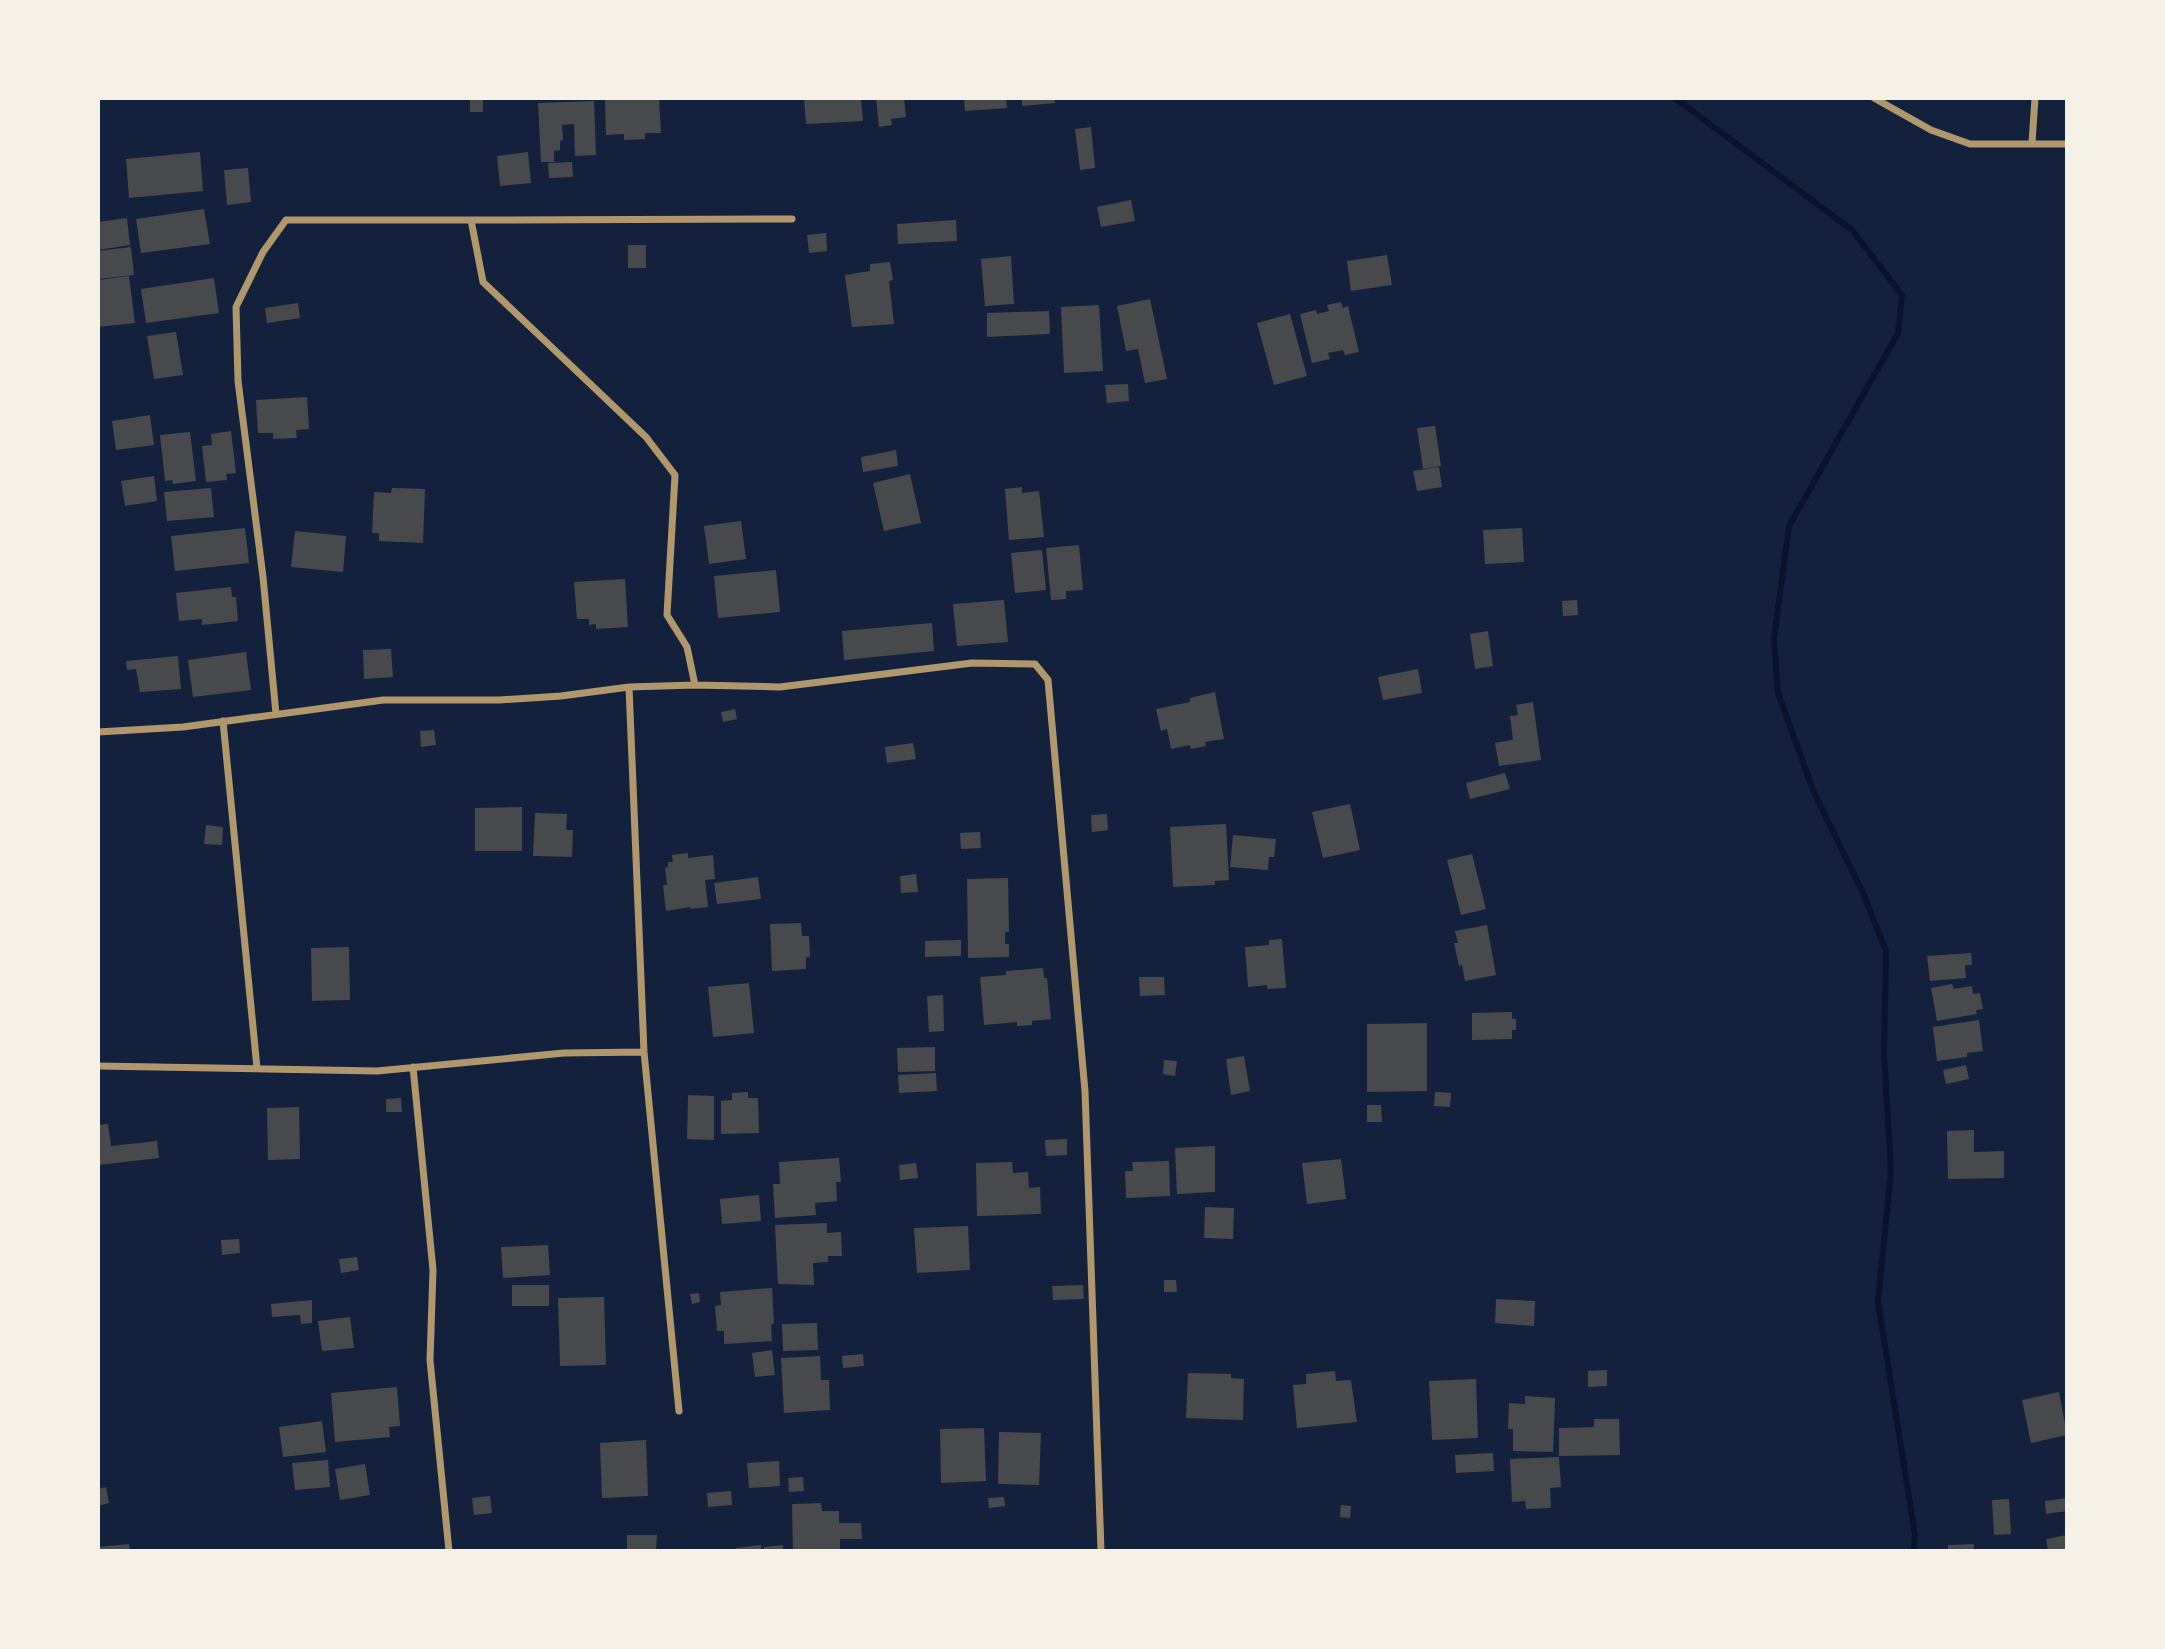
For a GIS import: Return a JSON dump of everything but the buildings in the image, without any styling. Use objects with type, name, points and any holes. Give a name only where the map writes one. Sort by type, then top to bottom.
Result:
[{"type":"street","points":[[1874,98],[1931,130],[1969,144],[2067,144]]},
{"type":"street","points":[[2032,143],[2035,98]]},
{"type":"street","points":[[276,714],[263,577],[239,381],[236,307],[263,252],[286,220],[792,219]]},
{"type":"street","points":[[471,220],[483,282],[646,437],[675,475],[667,615],[687,647],[695,685]]},
{"type":"street","points":[[98,732],[183,727],[383,700],[512,699],[629,687],[780,687],[972,663],[1035,664],[1048,680],[1085,1091],[1101,1551]]},
{"type":"street","points":[[629,687],[644,1052],[679,1411]]},
{"type":"street","points":[[223,721],[257,1068]]},
{"type":"street","points":[[98,1066],[377,1071],[564,1053],[644,1052]]},
{"type":"street","points":[[413,1068],[433,1270],[430,1360],[449,1551]]},
{"type":"waterway","points":[[1675,98],[1852,230],[1902,295],[1898,333],[1789,526],[1774,639],[1778,693],[1813,790],[1863,893],[1886,951],[1884,1054],[1891,1171],[1878,1302],[1915,1535],[1914,1551]]}]
